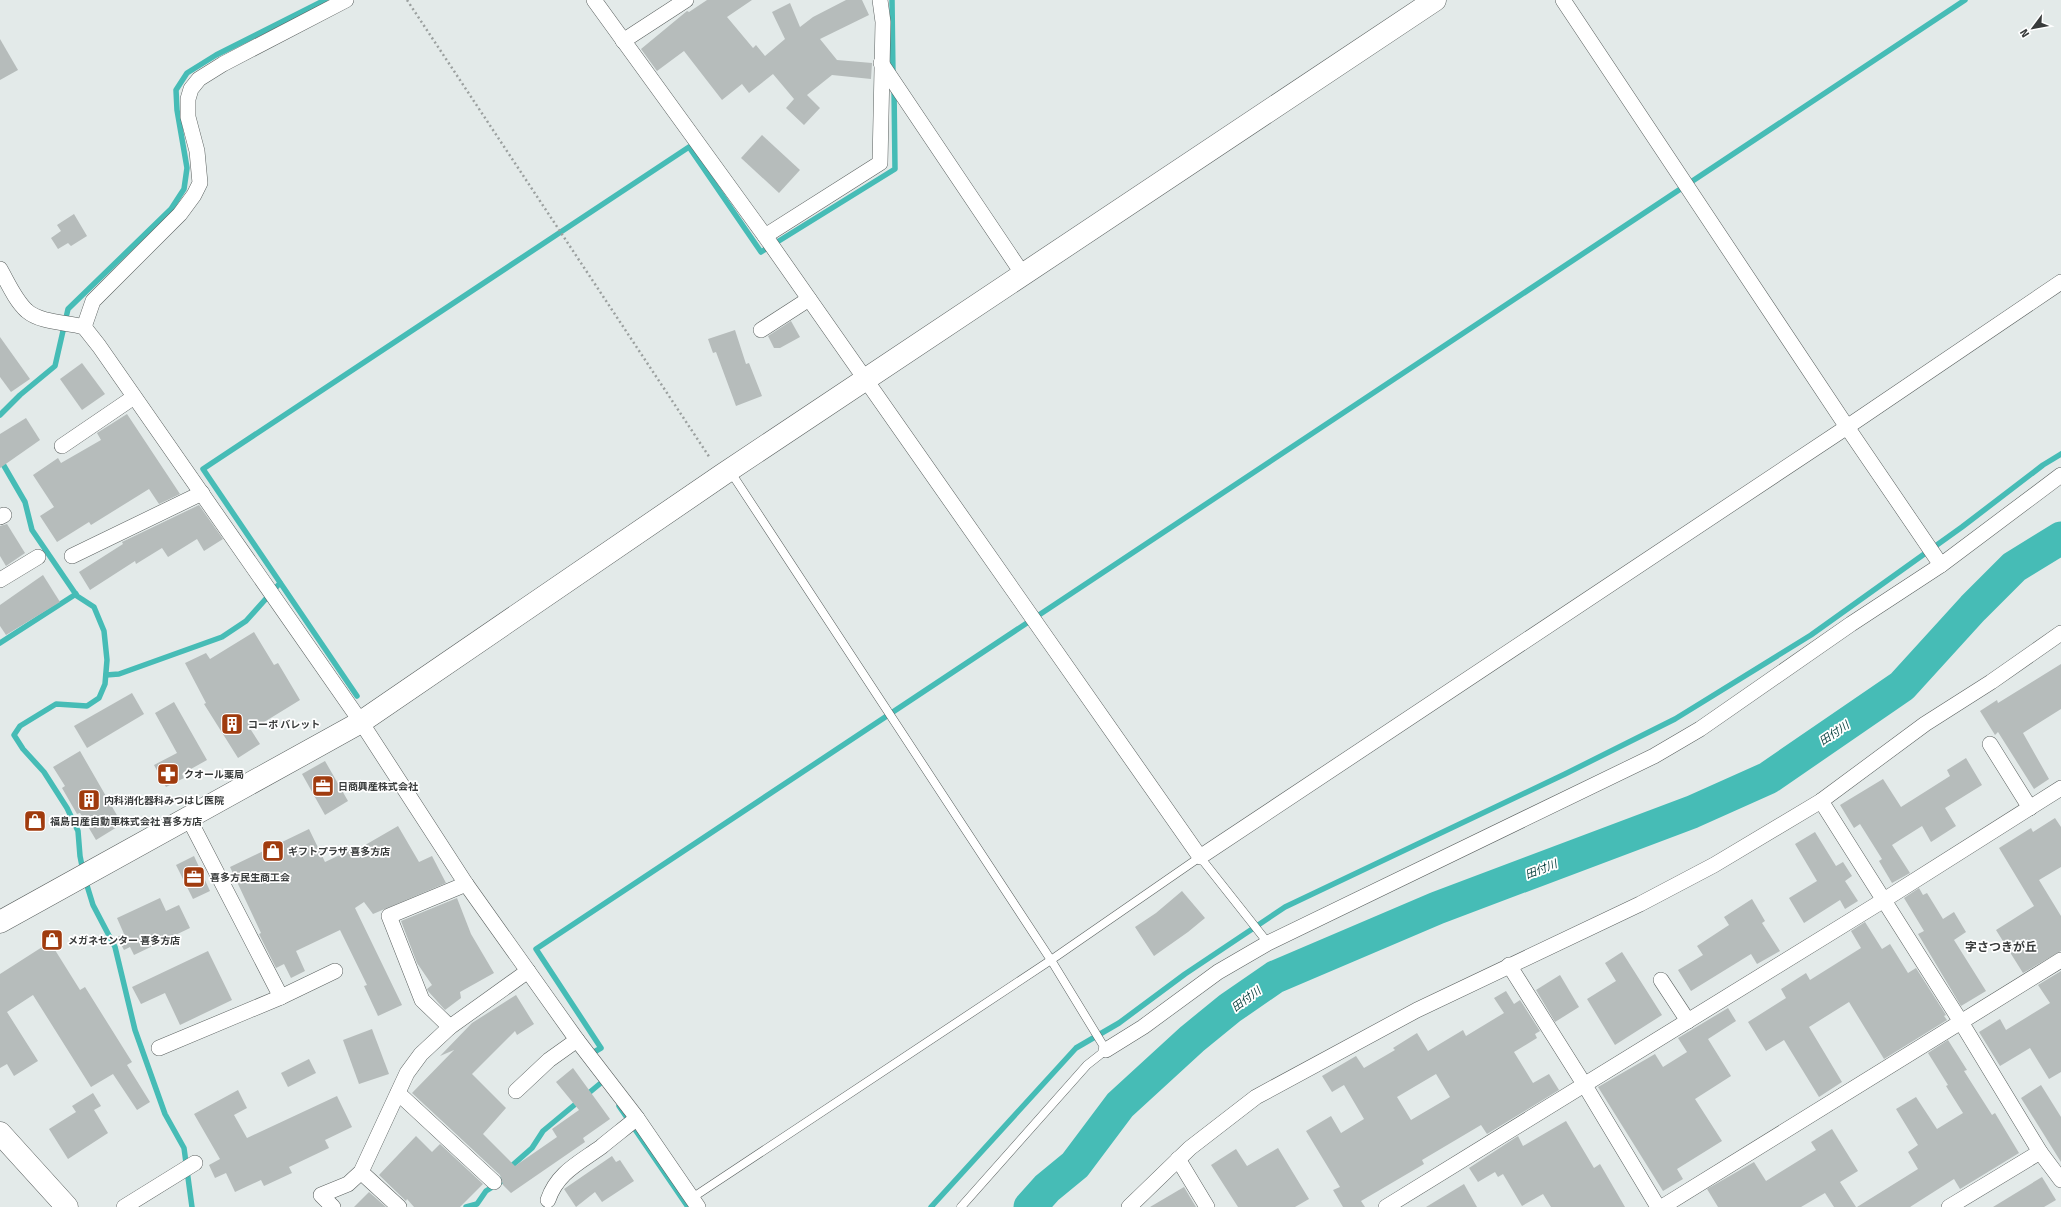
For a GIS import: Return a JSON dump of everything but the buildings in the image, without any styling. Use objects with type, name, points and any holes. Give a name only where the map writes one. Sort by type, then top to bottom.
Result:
[{"type":"street","points":[[80,326],[93,301],[180,214],[194,195],[200,183],[197,151],[188,117],[188,99],[191,88],[199,79],[223,64],[346,0]]},
{"type":"street","points":[[594,0],[765,236],[1200,857],[1847,427],[2061,282]]},
{"type":"street","points":[[623,41],[686,0]]},
{"type":"street","points":[[765,236],[880,164],[883,22],[880,0]]},
{"type":"street","points":[[0,922],[361,722],[865,379],[1024,276],[1435,0]]},
{"type":"street","points":[[1562,0],[1941,565]]},
{"type":"street","points":[[881,63],[1024,276]]},
{"type":"street","points":[[0,269],[17,299],[28,312],[53,320],[80,326],[134,397],[361,722],[466,884],[577,1040],[637,1118],[695,1202]]},
{"type":"street","points":[[761,330],[809,299]]},
{"type":"street","points":[[62,446],[134,397]]},
{"type":"street","points":[[1106,1050],[1143,1028],[1218,972],[1268,943],[1654,756],[1700,729],[1851,624],[1941,565],[2061,475]]},
{"type":"street","points":[[72,556],[202,493]]},
{"type":"street","points":[[0,580],[38,557]]},
{"type":"street","points":[[1129,1207],[1190,1148],[1256,1097],[1368,1034],[1509,965],[1640,904],[1714,865],[1821,801],[1925,724],[1991,682],[2061,633]]},
{"type":"street","points":[[1990,744],[2030,808]]},
{"type":"street","points":[[1386,1207],[1884,900],[2061,788]]},
{"type":"street","points":[[1821,801],[1961,1022],[2040,1152],[2061,1180]]},
{"type":"street","points":[[188,817],[281,997]]},
{"type":"street","points":[[450,1027],[422,1000],[388,916],[466,884]]},
{"type":"street","points":[[1662,1207],[2061,960]]},
{"type":"street","points":[[1509,965],[1584,1084],[1658,1207]]},
{"type":"street","points":[[159,1048],[281,997],[336,971]]},
{"type":"street","points":[[333,1207],[321,1195],[348,1184],[362,1172],[407,1073],[421,1054],[450,1027],[528,971]]},
{"type":"street","points":[[1662,980],[1688,1021]]},
{"type":"street","points":[[516,1091],[549,1060],[577,1040]]},
{"type":"street","points":[[398,1093],[494,1182]]},
{"type":"street","points":[[548,1200],[558,1180],[571,1167],[600,1148],[637,1118]]},
{"type":"street","points":[[0,1133],[68,1207]]},
{"type":"street","points":[[1949,1207],[2040,1152]]},
{"type":"street","points":[[1178,1159],[1207,1207]]},
{"type":"street","points":[[124,1207],[195,1163]]},
{"type":"street","points":[[362,1172],[399,1207]]},
{"type":"lane","points":[[726,473],[1051,960],[1106,1050],[1087,1065],[961,1207]]},
{"type":"lane","points":[[695,1202],[1200,857],[1268,943]]},
{"type":"path","points":[[407,0],[726,473]]},
{"type":"waterway","points":[[0,415],[20,395],[55,366],[68,309],[171,209],[184,189],[187,168],[177,110],[176,90],[187,73],[216,55],[325,0]]},
{"type":"waterway","points":[[892,0],[893,75]]},
{"type":"waterway","points":[[589,1055],[601,1048],[536,949],[1965,0]]},
{"type":"waterway","points":[[357,696],[203,469],[689,147],[761,252],[895,169],[894,88]]},
{"type":"waterway","points":[[931,1207],[1076,1048],[1119,1023],[1185,974],[1285,907],[1565,774],[1675,719],[1811,635],[1962,527],[2043,465],[2061,454]]},
{"type":"waterway","points":[[0,459],[25,502],[32,530],[77,596],[94,607],[104,631],[107,660],[105,684],[99,698],[87,706],[56,704],[20,726],[14,735],[23,749],[44,772],[67,808],[78,831],[83,871]]},
{"type":"waterway","name":"田付川","points":[[1030,1207],[1047,1188],[1075,1165],[1120,1105],[1192,1039],[1230,1008],[1275,977],[1437,908],[1692,812],[1768,778],[1902,686],[1973,608],[2014,567],[2061,538]]},
{"type":"waterway","points":[[106,675],[119,674],[222,637],[246,621],[280,583]]},
{"type":"waterway","points":[[0,643],[76,594]]},
{"type":"waterway","points":[[85,879],[93,905],[115,947],[135,1030],[165,1114],[184,1148],[192,1207]]},
{"type":"waterway","points":[[466,1207],[477,1204],[486,1191],[502,1181],[507,1170],[532,1148],[543,1131],[602,1082]]},
{"type":"waterway","points":[[619,1106],[688,1207]]},
{"type":"place","name":"コーポ バレット","points":[[232,724]]},
{"type":"place","name":"クオール薬局","points":[[168,774]]},
{"type":"place","name":"日商興産株式会社","points":[[323,786]]},
{"type":"place","name":"内科消化器科みつはし医院","points":[[89,800]]},
{"type":"place","name":"福島日産自動車株式会社 喜多方店","points":[[35,821]]},
{"type":"place","name":"ギフトプラザ 喜多方店","points":[[273,851]]},
{"type":"place","name":"喜多方民生商工会","points":[[194,877]]},
{"type":"place","name":"メガネセンター 喜多方店","points":[[52,940]]},
{"type":"district","name":"字さつきが丘","points":[[2001,947]]}]
